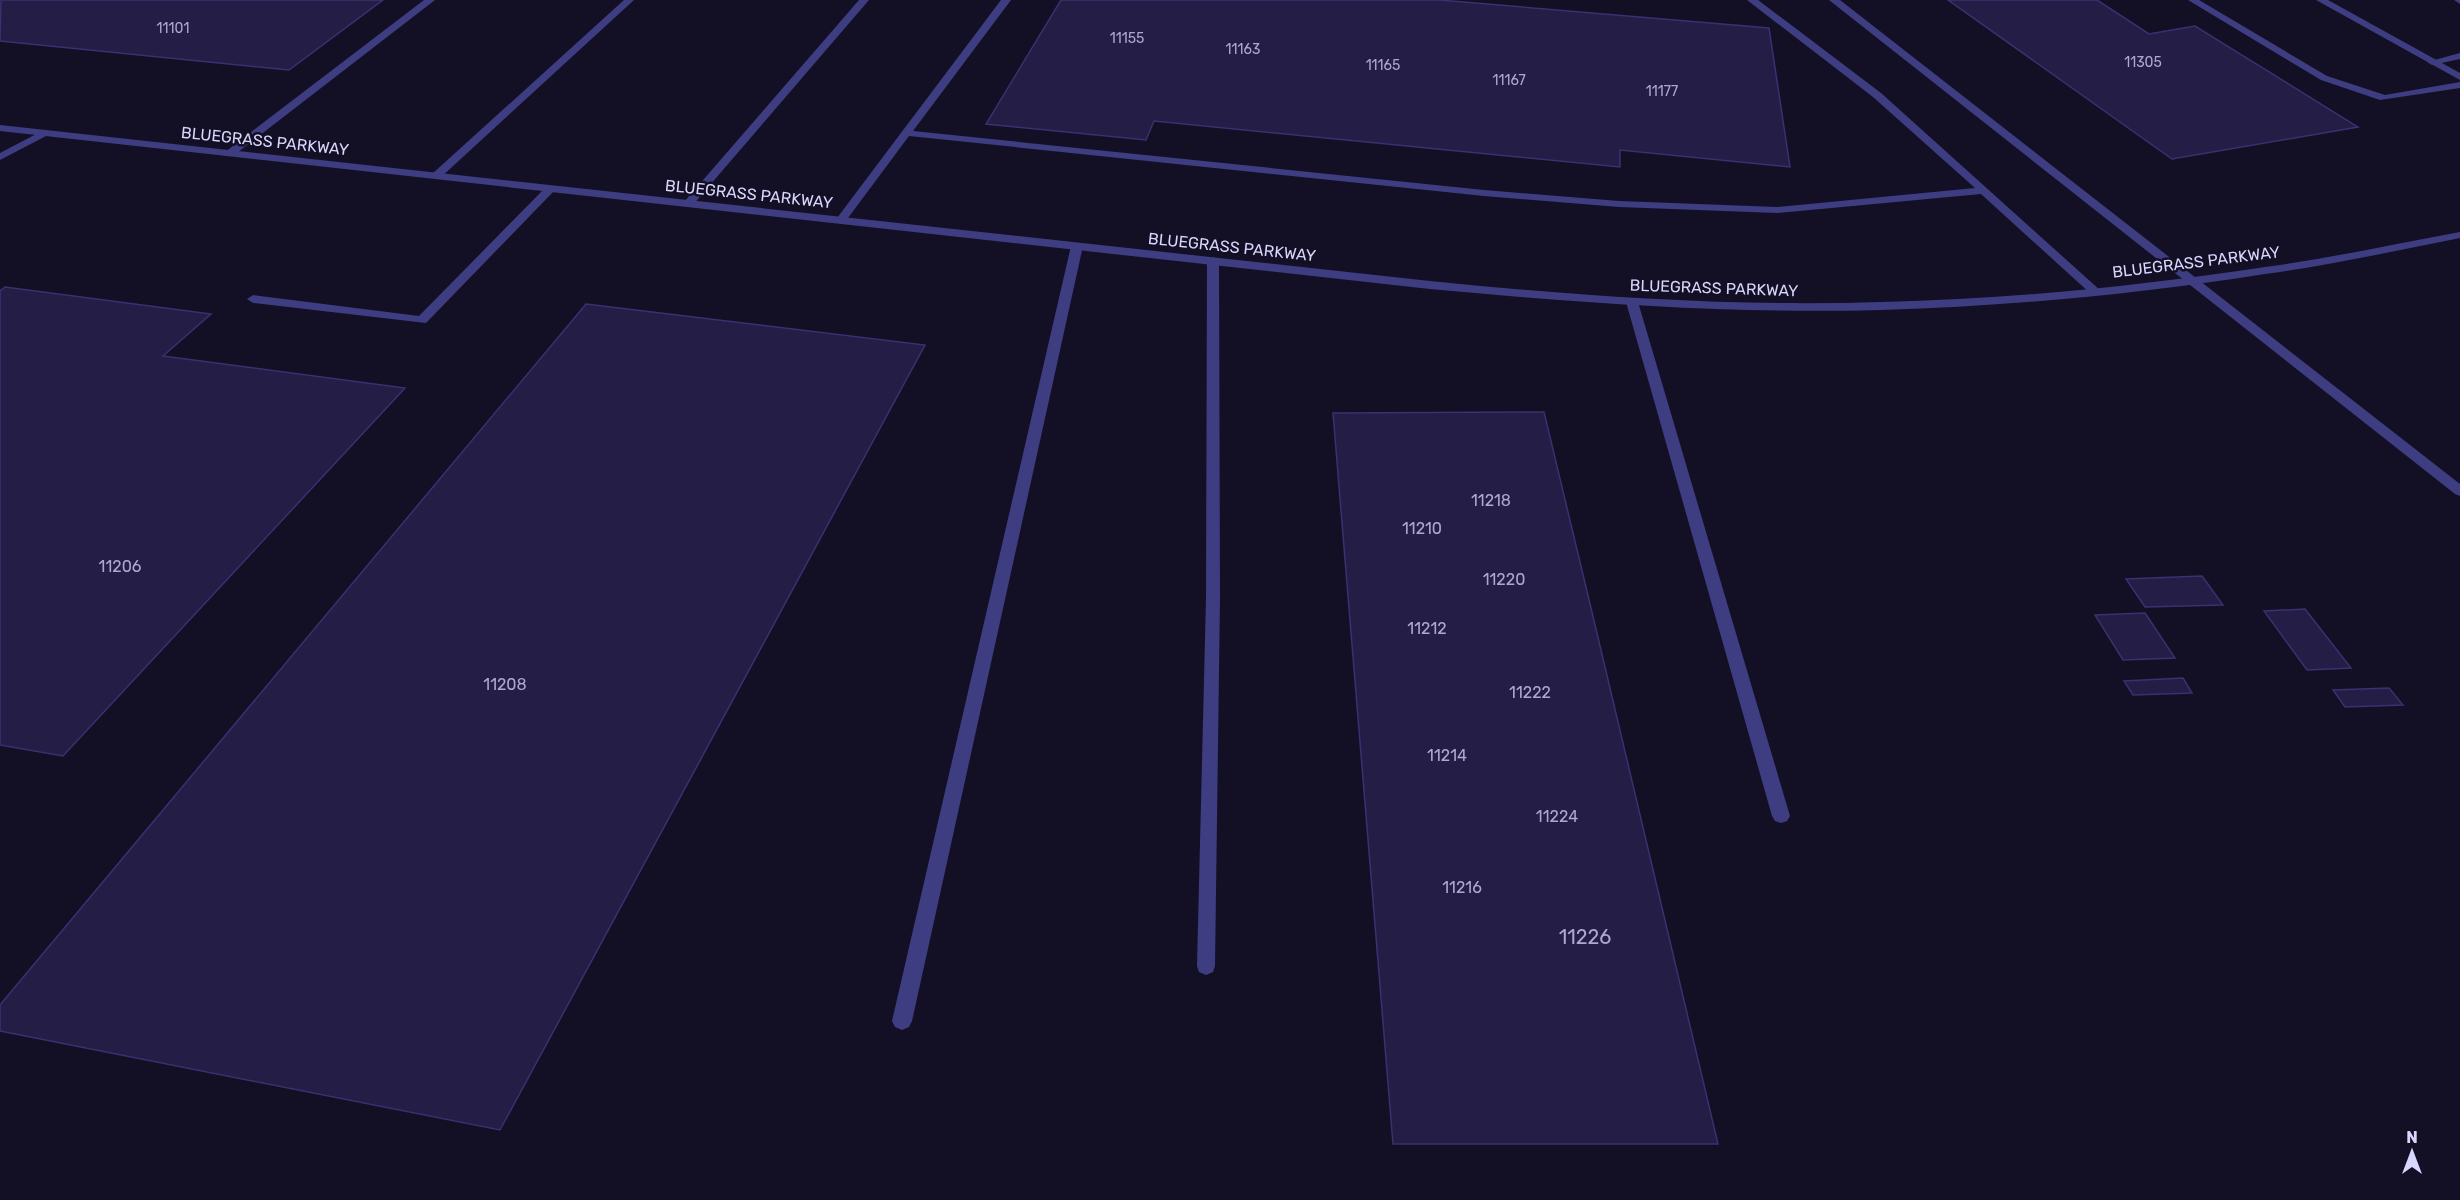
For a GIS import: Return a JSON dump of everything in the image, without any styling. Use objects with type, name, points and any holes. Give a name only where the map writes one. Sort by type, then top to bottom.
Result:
[{"type":"street","points":[[229,154],[430,0]]},
{"type":"street","points":[[436,176],[629,0]]},
{"type":"street","points":[[688,204],[864,0]]},
{"type":"street","points":[[841,220],[1006,0]]},
{"type":"street","points":[[1752,0],[1877,95],[2095,291]]},
{"type":"street","points":[[1834,0],[2460,490]]},
{"type":"street","points":[[2193,0],[2324,78],[2384,98],[2460,85]]},
{"type":"street","points":[[2321,0],[2460,77]]},
{"type":"street","points":[[2432,62],[2460,56]]},
{"type":"street","name":"BLUEGRASS PARKWAY","points":[[0,129],[1540,296],[1632,302],[1772,307],[1882,306],[2036,298],[2266,271],[2460,236]]},
{"type":"street","points":[[0,157],[44,133]]},
{"type":"street","points":[[907,133],[1485,193],[1619,204],[1777,210],[1983,191]]},
{"type":"street","points":[[253,299],[422,320],[550,189]]},
{"type":"street","points":[[902,1021],[1077,246]]},
{"type":"street","points":[[1206,966],[1213,598],[1213,261]]},
{"type":"street","points":[[1632,302],[1781,816]]},
{"type":"building","points":[[1,0],[383,0],[289,70],[0,41]]},
{"type":"building","points":[[1061,0],[1440,0],[1769,28],[1790,167],[1620,150],[1620,167],[1154,121],[1146,140],[986,124]]},
{"type":"building","points":[[1948,0],[2097,0],[2149,34],[2195,26],[2358,127],[2172,159]]},
{"type":"building","points":[[5,287],[211,314],[163,356],[405,388],[63,756],[0,745],[0,291]]},
{"type":"building","points":[[586,304],[925,345],[500,1130],[0,1031],[0,1005]]},
{"type":"building","points":[[1544,412],[1718,1144],[1393,1144],[1333,413]]},
{"type":"building","points":[[2202,576],[2223,605],[2145,607],[2126,579]]},
{"type":"building","points":[[2305,609],[2351,668],[2307,670],[2264,611]]},
{"type":"building","points":[[2145,613],[2175,658],[2123,660],[2095,615]]},
{"type":"building","points":[[2183,678],[2192,693],[2133,695],[2124,681]]},
{"type":"building","points":[[2389,688],[2403,705],[2345,707],[2333,690]]}]
